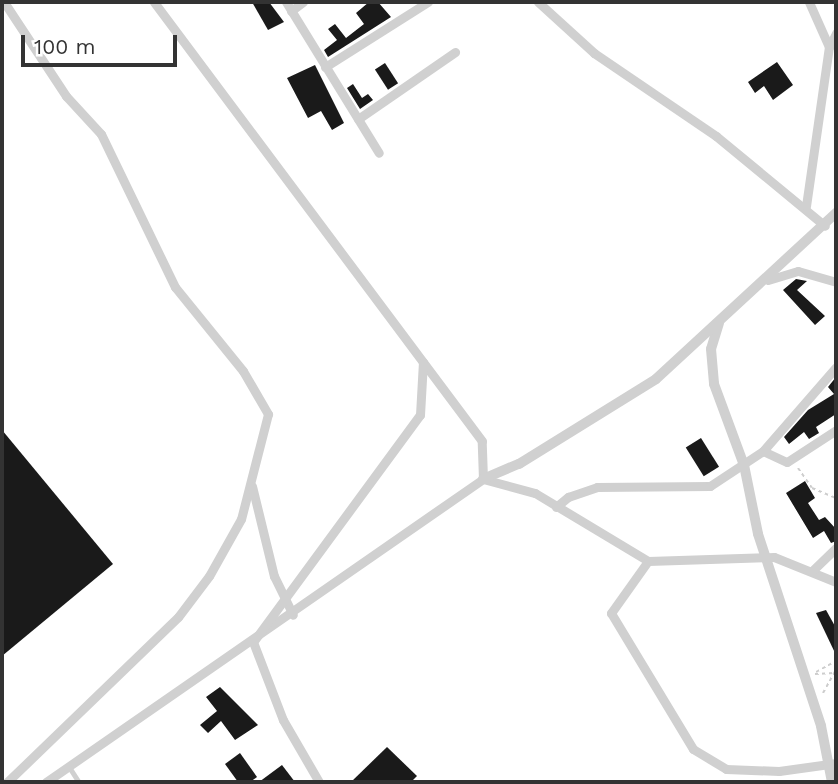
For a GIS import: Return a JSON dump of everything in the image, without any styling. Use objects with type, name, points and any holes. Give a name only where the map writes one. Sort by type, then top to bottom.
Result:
[{"type":"street","points":[[4,2],[66,96],[101,134],[175,287],[243,371],[268,414],[241,519],[178,617],[7,782]]},
{"type":"street","points":[[154,2],[482,441],[482,479]]},
{"type":"street","points":[[286,2],[379,153]]},
{"type":"street","points":[[291,11],[303,2]]},
{"type":"street","points":[[325,67],[428,2]]},
{"type":"street","points":[[538,2],[594,53],[806,206],[825,226]]},
{"type":"street","points":[[809,2],[829,47]]},
{"type":"street","points":[[806,206],[829,47],[836,33]]},
{"type":"street","points":[[358,119],[455,52]]},
{"type":"street","points":[[46,782],[293,615],[482,479],[519,464],[630,398],[768,280],[836,213]]},
{"type":"street","points":[[768,280],[797,271],[836,282]]},
{"type":"street","points":[[719,323],[711,349],[714,384],[744,465],[764,556],[832,762],[832,782]]},
{"type":"street","points":[[253,642],[282,599],[420,415],[423,362]]},
{"type":"street","points":[[556,507],[568,496],[597,487],[710,486],[763,451],[836,367]]},
{"type":"street","points":[[763,451],[787,462],[836,430]]},
{"type":"street","points":[[482,479],[535,493],[648,561],[764,556],[812,571],[836,582]]},
{"type":"street","points":[[251,485],[282,599],[293,615]]},
{"type":"street","points":[[812,571],[836,548]]},
{"type":"street","points":[[648,561],[611,613],[693,748],[726,769],[779,771],[832,762]]},
{"type":"street","points":[[253,642],[283,720],[319,782]]},
{"type":"lane","points":[[69,767],[79,782]]},
{"type":"path","points":[[787,462],[811,488],[836,498]]},
{"type":"path","points":[[836,661],[811,675],[836,672]]},
{"type":"path","points":[[814,707],[836,672]]},
{"type":"building","points":[[252,2],[269,2],[284,22],[268,30]]},
{"type":"building","points":[[369,2],[378,2],[391,17],[328,57],[324,50],[337,40],[328,29],[335,24],[346,38],[364,24],[356,13]]},
{"type":"building","points":[[777,62],[793,85],[773,100],[764,86],[755,93],[748,82]]},
{"type":"building","points":[[385,63],[398,83],[388,90],[375,70]]},
{"type":"building","points":[[315,65],[344,123],[332,130],[321,111],[308,118],[287,78]]},
{"type":"building","points":[[353,84],[362,98],[368,94],[373,100],[360,109],[347,88]]},
{"type":"building","points":[[796,279],[807,281],[797,290],[825,316],[815,325],[783,290]]},
{"type":"building","points":[[836,377],[836,414],[816,427],[819,433],[809,439],[804,432],[789,444],[784,437],[808,410],[834,394],[828,387]]},
{"type":"building","points":[[2,430],[113,564],[2,656]]},
{"type":"building","points":[[701,438],[719,467],[704,476],[686,448]]},
{"type":"building","points":[[805,481],[815,498],[808,503],[819,520],[825,517],[836,529],[836,541],[831,543],[824,531],[813,538],[786,493]]},
{"type":"building","points":[[826,610],[836,628],[836,655],[816,613]]},
{"type":"building","points":[[220,687],[258,725],[235,740],[221,721],[208,733],[200,725],[217,711],[206,697]]},
{"type":"building","points":[[387,747],[417,776],[411,782],[351,782]]},
{"type":"building","points":[[240,753],[257,777],[250,782],[238,782],[225,764]]},
{"type":"building","points":[[282,765],[295,782],[259,782]]}]
